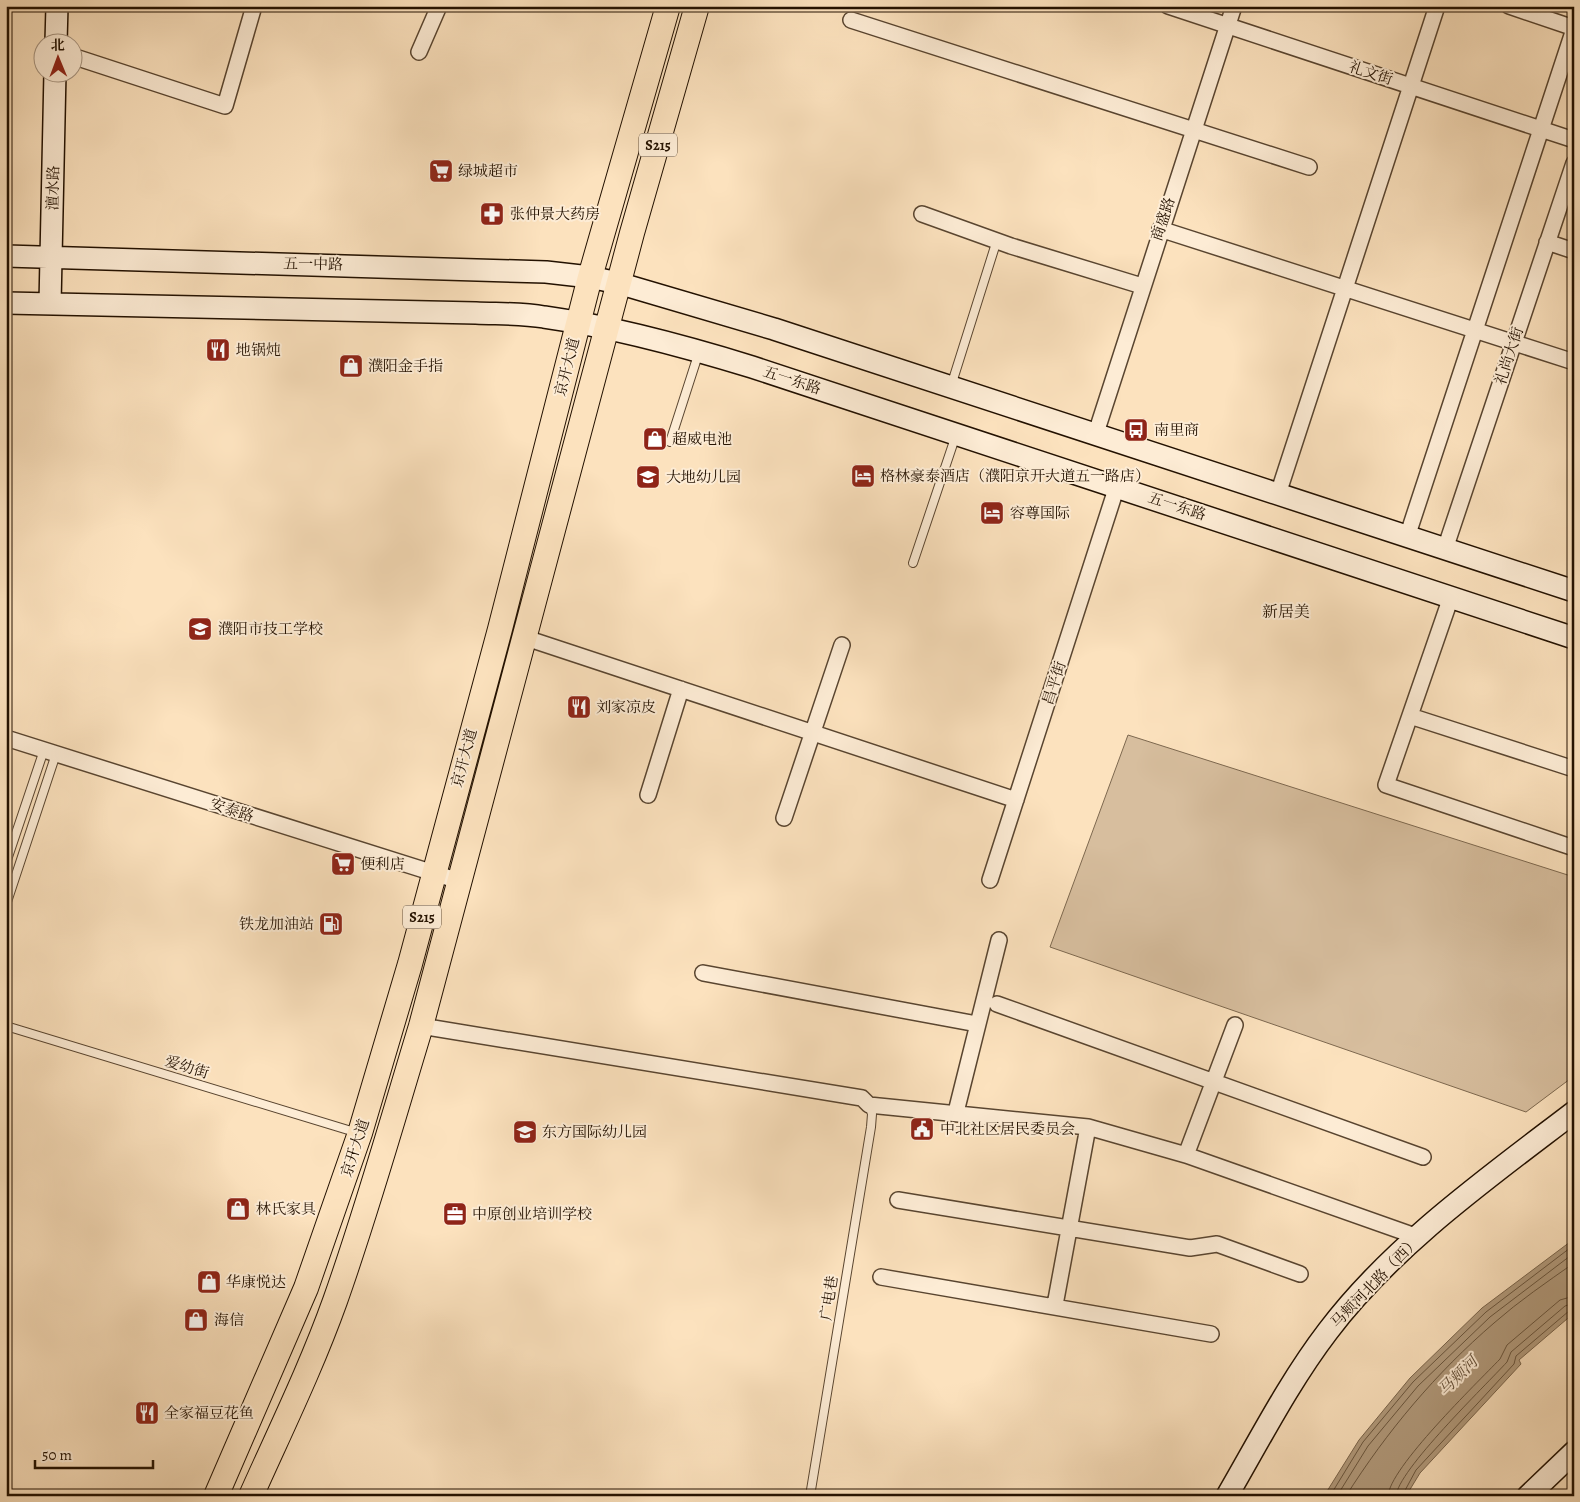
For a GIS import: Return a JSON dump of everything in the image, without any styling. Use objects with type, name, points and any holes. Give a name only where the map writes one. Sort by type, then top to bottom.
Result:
[{"type":"main road","name":"京开大道","points":[[216,1496],[306,1288],[360,1133],[410,964],[500,629],[590,277],[668,6]]},
{"type":"main road","name":"京开大道","points":[[251,1496],[314,1355],[338,1292],[364,1215],[421,1026],[618,283],[696,6]]},
{"type":"main road","points":[[259,1496],[283,1424]]},
{"type":"main road","points":[[207,1496],[235,1455]]},
{"type":"street","points":[[56,32],[57,6]]},
{"type":"street","points":[[82,59],[225,106],[254,6]]},
{"type":"street","points":[[419,52],[439,6]]},
{"type":"street","name":"礼文街","points":[[1168,6],[1574,140]]},
{"type":"street","name":"商盛路","points":[[1096,433],[1160,229],[1234,6]]},
{"type":"street","points":[[1278,494],[1437,6]]},
{"type":"street","points":[[1407,537],[1574,28],[1509,6]]},
{"type":"street","points":[[852,20],[1194,128],[1309,167]]},
{"type":"street","name":"澶水路","points":[[50,304],[55,82]]},
{"type":"street","name":"礼尚大街","points":[[1444,549],[1574,163]]},
{"type":"street","points":[[922,214],[1142,286]]},
{"type":"street","points":[[1160,229],[1574,362]]},
{"type":"street","points":[[1547,242],[1574,251]]},
{"type":"street","name":"五一中路","points":[[6,256],[480,268],[590,277],[618,283]]},
{"type":"street","points":[[618,283],[709,308],[1096,433],[1574,591]]},
{"type":"street","points":[[6,303],[476,313],[542,316],[606,328]]},
{"type":"street","name":"五一东路","points":[[606,328],[699,351],[1117,486],[1574,638]]},
{"type":"street","name":"昌平街","points":[[990,880],[1117,486]]},
{"type":"street","points":[[1451,598],[1386,785],[1574,848]]},
{"type":"street","points":[[523,637],[1016,800]]},
{"type":"street","points":[[784,818],[842,645]]},
{"type":"street","points":[[648,795],[680,689]]},
{"type":"street","points":[[1410,716],[1574,769]]},
{"type":"street","name":"安泰路","points":[[6,738],[459,881]]},
{"type":"street","points":[[956,1112],[999,940]]},
{"type":"street","points":[[703,973],[977,1024]]},
{"type":"street","points":[[997,1004],[1423,1157]]},
{"type":"street","points":[[1186,1155],[1236,1025]]},
{"type":"street","points":[[421,1026],[862,1098],[869,1104],[1088,1127],[1186,1155],[1418,1236]]},
{"type":"street","name":"马颊河北路（西）","points":[[1227,1496],[1276,1411],[1328,1331],[1395,1258],[1418,1236],[1574,1112]]},
{"type":"street","points":[[1055,1306],[1088,1127]]},
{"type":"street","points":[[898,1200],[1190,1248],[1218,1244],[1300,1274]]},
{"type":"street","points":[[882,1277],[1211,1334]]},
{"type":"street","points":[[1528,1496],[1571,1458]]},
{"type":"lane","points":[[951,386],[997,240]]},
{"type":"lane","points":[[670,442],[699,351]]},
{"type":"lane","points":[[913,563],[956,434]]},
{"type":"lane","points":[[6,863],[50,752]]},
{"type":"lane","points":[[6,905],[50,752]]},
{"type":"lane","name":"爱幼街","points":[[6,1026],[360,1133]]},
{"type":"lane","name":"广电巷","points":[[810,1496],[871,1127],[872,1114],[869,1104]]},
{"type":"shaded area","points":[[1128,735],[1574,877],[1574,1076],[1526,1112],[1050,947]]},
{"type":"water","name":"马颊河","points":[[1574,1239],[1574,1313],[1519,1360],[1521,1364],[1420,1473],[1406,1496],[1324,1496],[1359,1440],[1410,1378],[1482,1308]]},
{"type":"place","name":"绿城超市","points":[[441,171]]},
{"type":"place","name":"张仲景大药房","points":[[492,214]]},
{"type":"place","name":"地锅炖","points":[[218,350]]},
{"type":"place","name":"濮阳金手指","points":[[351,366]]},
{"type":"place","name":"南里商","points":[[1136,430]]},
{"type":"place","name":"超威电池","points":[[655,439]]},
{"type":"place","name":"格林豪泰酒店（濮阳京开大道五一路店）","points":[[863,476]]},
{"type":"place","name":"大地幼儿园","points":[[648,477]]},
{"type":"place","name":"容尊国际","points":[[992,513]]},
{"type":"place","name":"濮阳市技工学校","points":[[200,629]]},
{"type":"place","name":"刘家凉皮","points":[[579,707]]},
{"type":"place","name":"便利店","points":[[343,864]]},
{"type":"place","name":"铁龙加油站","points":[[331,924]]},
{"type":"place","name":"中北社区居民委员会","points":[[922,1129]]},
{"type":"place","name":"东方国际幼儿园","points":[[525,1132]]},
{"type":"place","name":"林氏家具","points":[[238,1209]]},
{"type":"place","name":"中原创业培训学校","points":[[455,1214]]},
{"type":"place","name":"华康悦达","points":[[209,1282]]},
{"type":"place","name":"海信","points":[[196,1320]]},
{"type":"place","name":"全家福豆花鱼","points":[[147,1413]]},
{"type":"district","name":"新居美","points":[[1286,612]]}]
